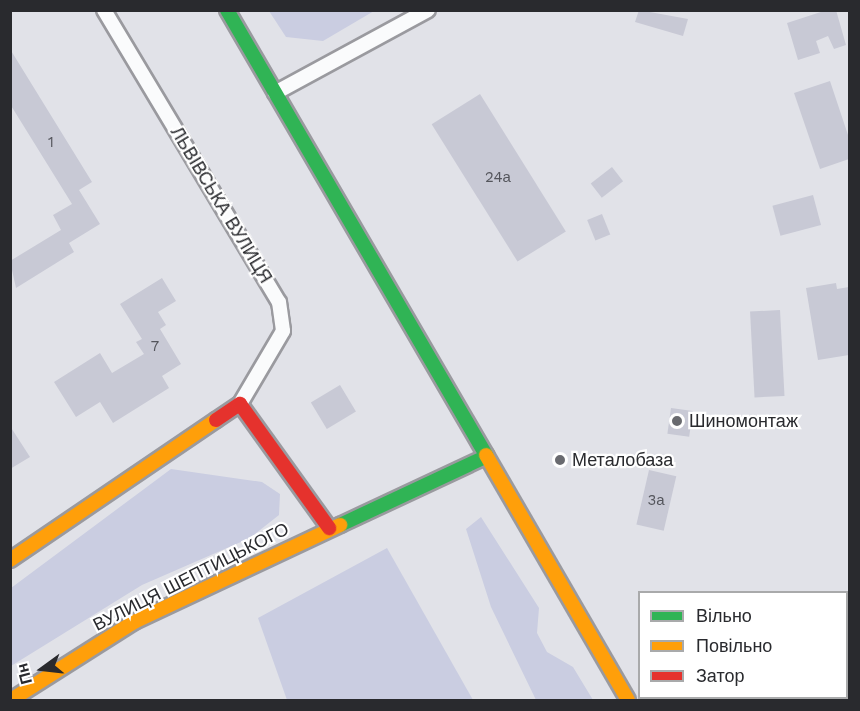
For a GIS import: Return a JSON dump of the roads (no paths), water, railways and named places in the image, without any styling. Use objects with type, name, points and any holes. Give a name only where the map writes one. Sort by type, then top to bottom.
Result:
[{"type":"main road","points":[[227,10],[628,700]]},
{"type":"main road","points":[[10,560],[240,404],[329,528]]},
{"type":"main road","name":"ВУЛИЦЯ ШЕПТИЦЬКОГО","points":[[11,700],[134,622],[329,528],[487,456]]},
{"type":"street","name":"ЛЬВІВСЬКА ВУЛИЦЯ","points":[[104,10],[279,302],[283,331],[240,404]]},
{"type":"street","points":[[275,93],[428,10]]},
{"type":"place","name":"Шиномонтаж","points":[[677,421]]},
{"type":"place","name":"Металобаза","points":[[560,460]]}]
